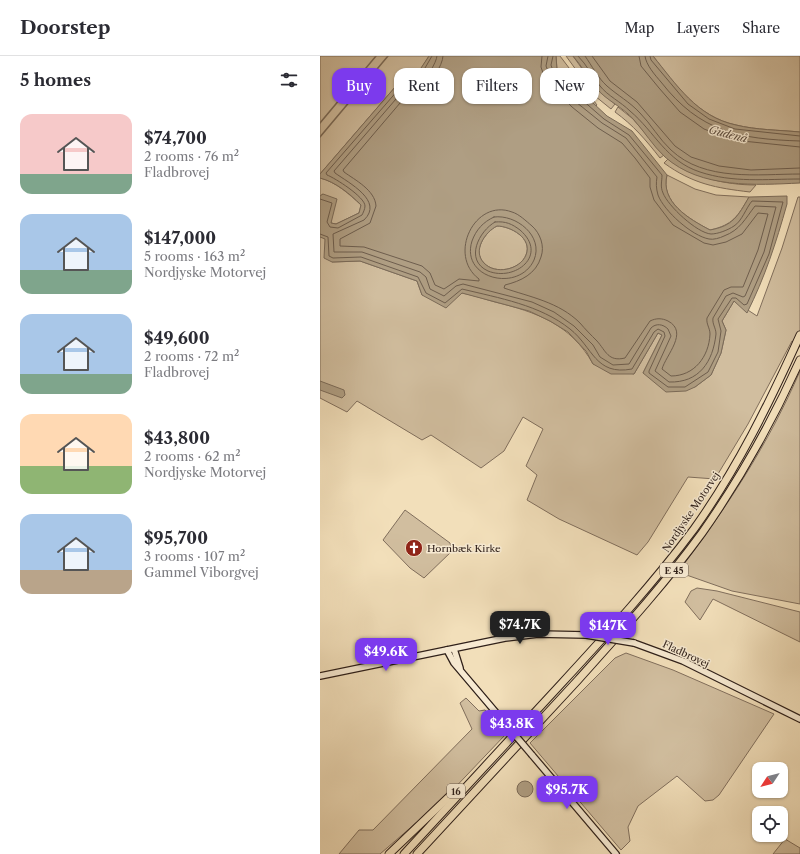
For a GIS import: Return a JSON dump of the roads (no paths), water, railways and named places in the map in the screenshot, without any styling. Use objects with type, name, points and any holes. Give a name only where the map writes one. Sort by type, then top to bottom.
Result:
[{"type":"highway","name":"Nordjyske Motorvej","points":[[404,854],[522,727],[658,576],[694,528],[727,477],[774,392],[800,335]]},
{"type":"highway","name":"Nordjyske Motorvej","points":[[417,854],[513,751],[665,581],[702,532],[739,476],[784,394],[799,361]]},
{"type":"highway","name":"16","points":[[389,854],[427,820],[522,727]]},
{"type":"highway","name":"16","points":[[424,854],[513,751]]},
{"type":"main road","name":"Fladbrovej","points":[[320,676],[505,638],[538,634],[586,635],[634,643],[683,661],[800,719]]},
{"type":"main road","points":[[454,649],[461,670]]},
{"type":"main road","points":[[447,650],[451,659],[616,854]]},
{"type":"water","points":[[429,56],[556,56],[557,68],[540,68],[540,104],[594,104],[607,116],[632,131],[667,175],[666,185],[672,201],[693,221],[710,230],[718,228],[730,223],[738,215],[749,197],[787,196],[787,204],[765,273],[747,313],[734,301],[722,321],[726,330],[721,353],[711,375],[695,387],[686,391],[666,392],[643,373],[662,335],[658,333],[634,374],[611,374],[593,364],[586,351],[568,332],[529,311],[462,293],[446,308],[422,295],[417,281],[360,261],[332,262],[324,258],[325,239],[320,237],[320,196],[323,194],[337,199],[331,223],[336,224],[359,213],[361,205],[337,185],[320,178],[320,174],[380,104],[386,104],[386,98],[394,88],[394,104],[454,104],[454,68],[421,68]],"holes":[[[497,226],[508,228],[523,238],[526,243],[526,255],[518,264],[507,269],[501,270],[489,267],[484,263],[479,253],[484,237]]]},
{"type":"water","name":"Gudenå","points":[[573,56],[653,56],[688,98],[710,115],[722,121],[744,127],[800,132],[800,183],[730,183],[695,175],[679,167],[661,153],[630,115],[600,93],[599,68],[582,68]]},
{"type":"water","points":[[320,381],[344,390],[345,395],[342,398],[320,390]]},
{"type":"water","points":[[525,781],[531,783],[533,789],[531,795],[525,797],[519,795],[517,789],[519,783]]},
{"type":"waterway","points":[[320,123],[376,56]]},
{"type":"waterway","points":[[320,137],[388,56]]},
{"type":"place","name":"Hornbæk Kirke","points":[[414,548]]}]
